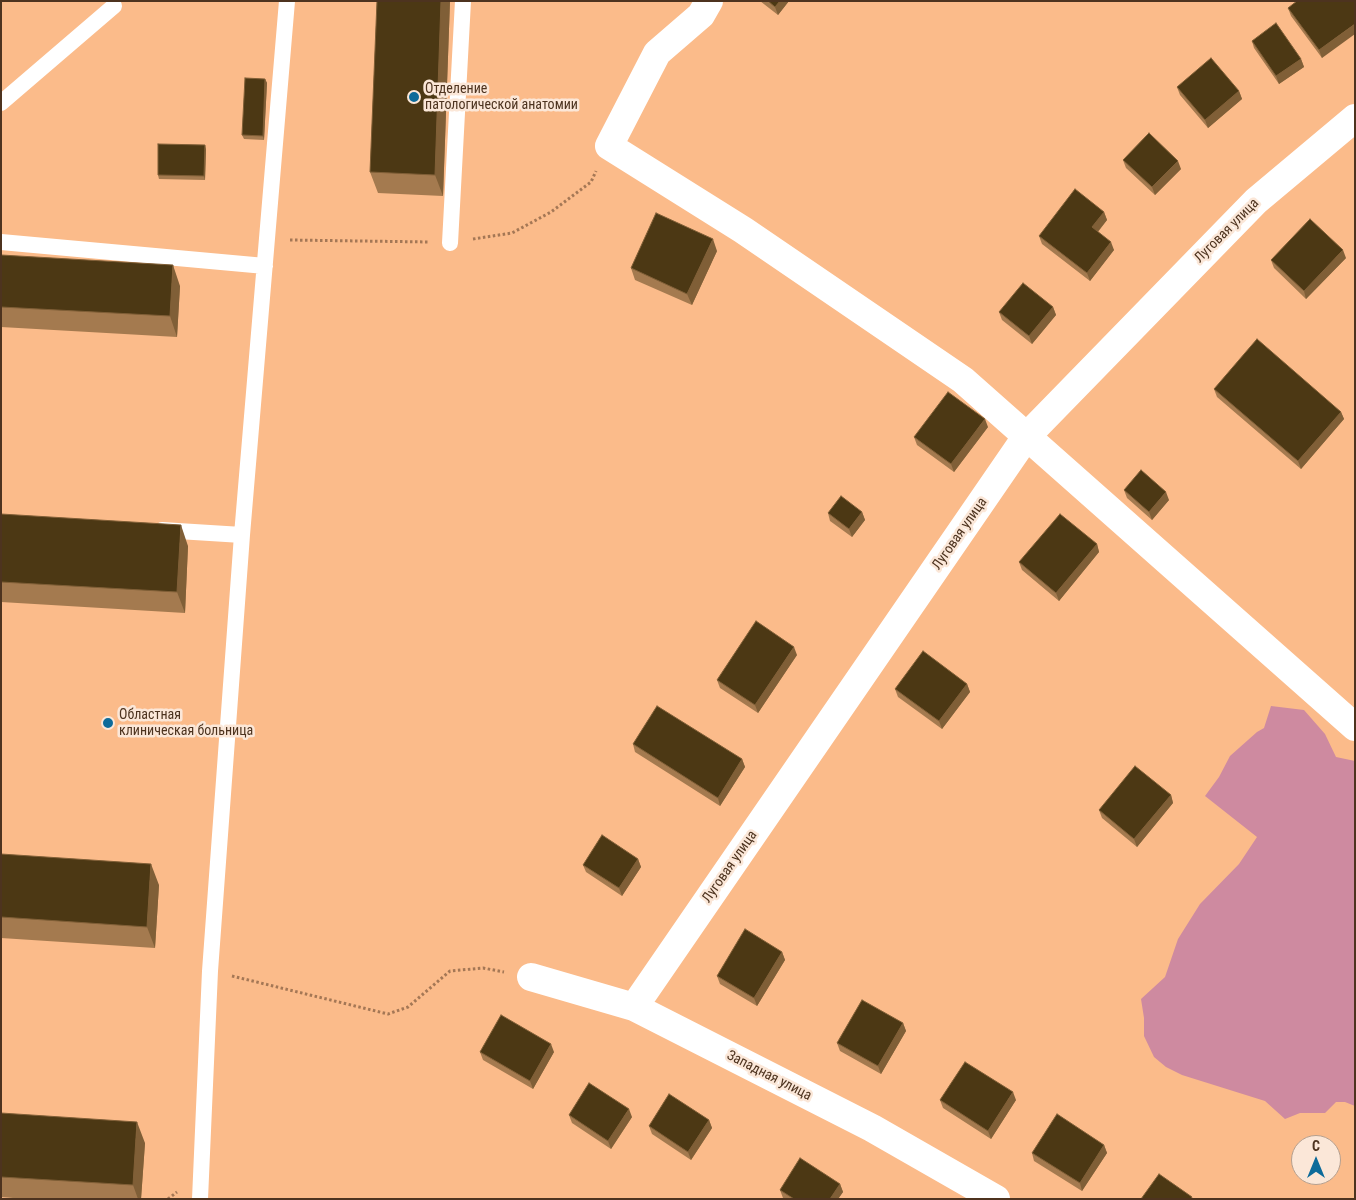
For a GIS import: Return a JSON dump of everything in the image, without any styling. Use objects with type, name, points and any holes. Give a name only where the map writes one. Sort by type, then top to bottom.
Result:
[{"type":"street","points":[[709,1],[701,15],[657,53],[609,146],[743,230],[963,380],[1355,727]]},
{"type":"street","name":"Луговая улица","points":[[634,1008],[1026,437],[1256,201],[1355,118]]},
{"type":"street","name":"Западная улица","points":[[531,977],[634,1008],[872,1128],[996,1199]]},
{"type":"lane","points":[[200,1199],[210,971],[242,535],[287,1]]},
{"type":"lane","points":[[450,242],[463,1]]},
{"type":"lane","points":[[1,103],[114,6]]},
{"type":"lane","points":[[1,242],[266,266]]},
{"type":"lane","points":[[146,529],[242,535]]},
{"type":"path","points":[[210,971],[388,1014],[408,1007],[450,971],[483,968]]},
{"type":"shaded area","points":[[1271,706],[1304,710],[1325,734],[1336,757],[1355,761],[1355,1106],[1345,1102],[1336,1102],[1325,1113],[1300,1113],[1285,1119],[1265,1101],[1182,1075],[1166,1067],[1154,1057],[1144,1036],[1141,999],[1165,977],[1178,939],[1200,904],[1239,864],[1257,837],[1205,796],[1219,777],[1230,756],[1264,728]]},
{"type":"building","name":"Отделение патологической анатомии","points":[[377,1],[441,1],[435,175],[370,172]]},
{"type":"building","points":[[768,1],[780,1],[775,7]]},
{"type":"building","points":[[1297,1],[1355,1],[1355,24],[1319,50],[1288,8]]},
{"type":"building","points":[[1276,23],[1301,59],[1276,76],[1252,41]]},
{"type":"building","points":[[1211,58],[1239,91],[1205,120],[1177,87]]},
{"type":"building","points":[[245,78],[265,79],[263,136],[242,135]]},
{"type":"building","points":[[1149,133],[1178,161],[1152,187],[1123,160]]},
{"type":"building","points":[[158,144],[205,145],[204,176],[158,175]]},
{"type":"building","points":[[1075,189],[1104,212],[1092,227],[1111,242],[1087,273],[1039,236]]},
{"type":"building","points":[[656,213],[713,239],[687,294],[631,268]]},
{"type":"building","points":[[1310,219],[1343,250],[1304,291],[1271,260]]},
{"type":"building","points":[[1,255],[173,265],[170,316],[1,307]]},
{"type":"building","points":[[1023,283],[1053,307],[1029,336],[999,312]]},
{"type":"building","points":[[1257,339],[1341,412],[1298,461],[1214,389]]},
{"type":"building","points":[[948,392],[985,419],[951,464],[914,437]]},
{"type":"building","points":[[1141,470],[1166,492],[1149,512],[1124,490]]},
{"type":"building","points":[[841,496],[862,512],[849,529],[828,513]]},
{"type":"building","points":[[1,514],[181,525],[177,592],[1,582]]},
{"type":"building","points":[[1060,514],[1097,544],[1056,593],[1019,562]]},
{"type":"building","points":[[756,621],[794,647],[755,705],[717,680]]},
{"type":"building","points":[[923,651],[967,684],[939,721],[895,689]]},
{"type":"building","points":[[657,706],[742,759],[718,798],[633,744]]},
{"type":"building","points":[[1135,766],[1171,795],[1134,839],[1099,810]]},
{"type":"building","points":[[602,835],[638,859],[619,888],[583,865]]},
{"type":"building","points":[[1,854],[151,864],[147,927],[1,917]]},
{"type":"building","points":[[745,929],[782,952],[754,998],[717,976]]},
{"type":"building","points":[[862,1000],[903,1023],[878,1066],[837,1043]]},
{"type":"building","points":[[501,1015],[551,1044],[530,1081],[480,1052]]},
{"type":"building","points":[[965,1062],[1013,1092],[988,1131],[940,1100]]},
{"type":"building","points":[[589,1083],[629,1109],[608,1141],[569,1115]]},
{"type":"building","points":[[669,1094],[709,1120],[688,1152],[649,1126]]},
{"type":"building","points":[[1,1113],[137,1122],[133,1185],[1,1177]]},
{"type":"building","points":[[1057,1114],[1104,1145],[1080,1183],[1032,1153]]},
{"type":"building","points":[[800,1158],[840,1184],[830,1199],[794,1199],[780,1190]]},
{"type":"building","points":[[1159,1174],[1192,1197],[1191,1199],[1141,1199]]},
{"type":"place","name":"Отделение патологической анатомии","points":[[414,97]]},
{"type":"place","name":"Областная клиническая больница","points":[[108,723]]}]
